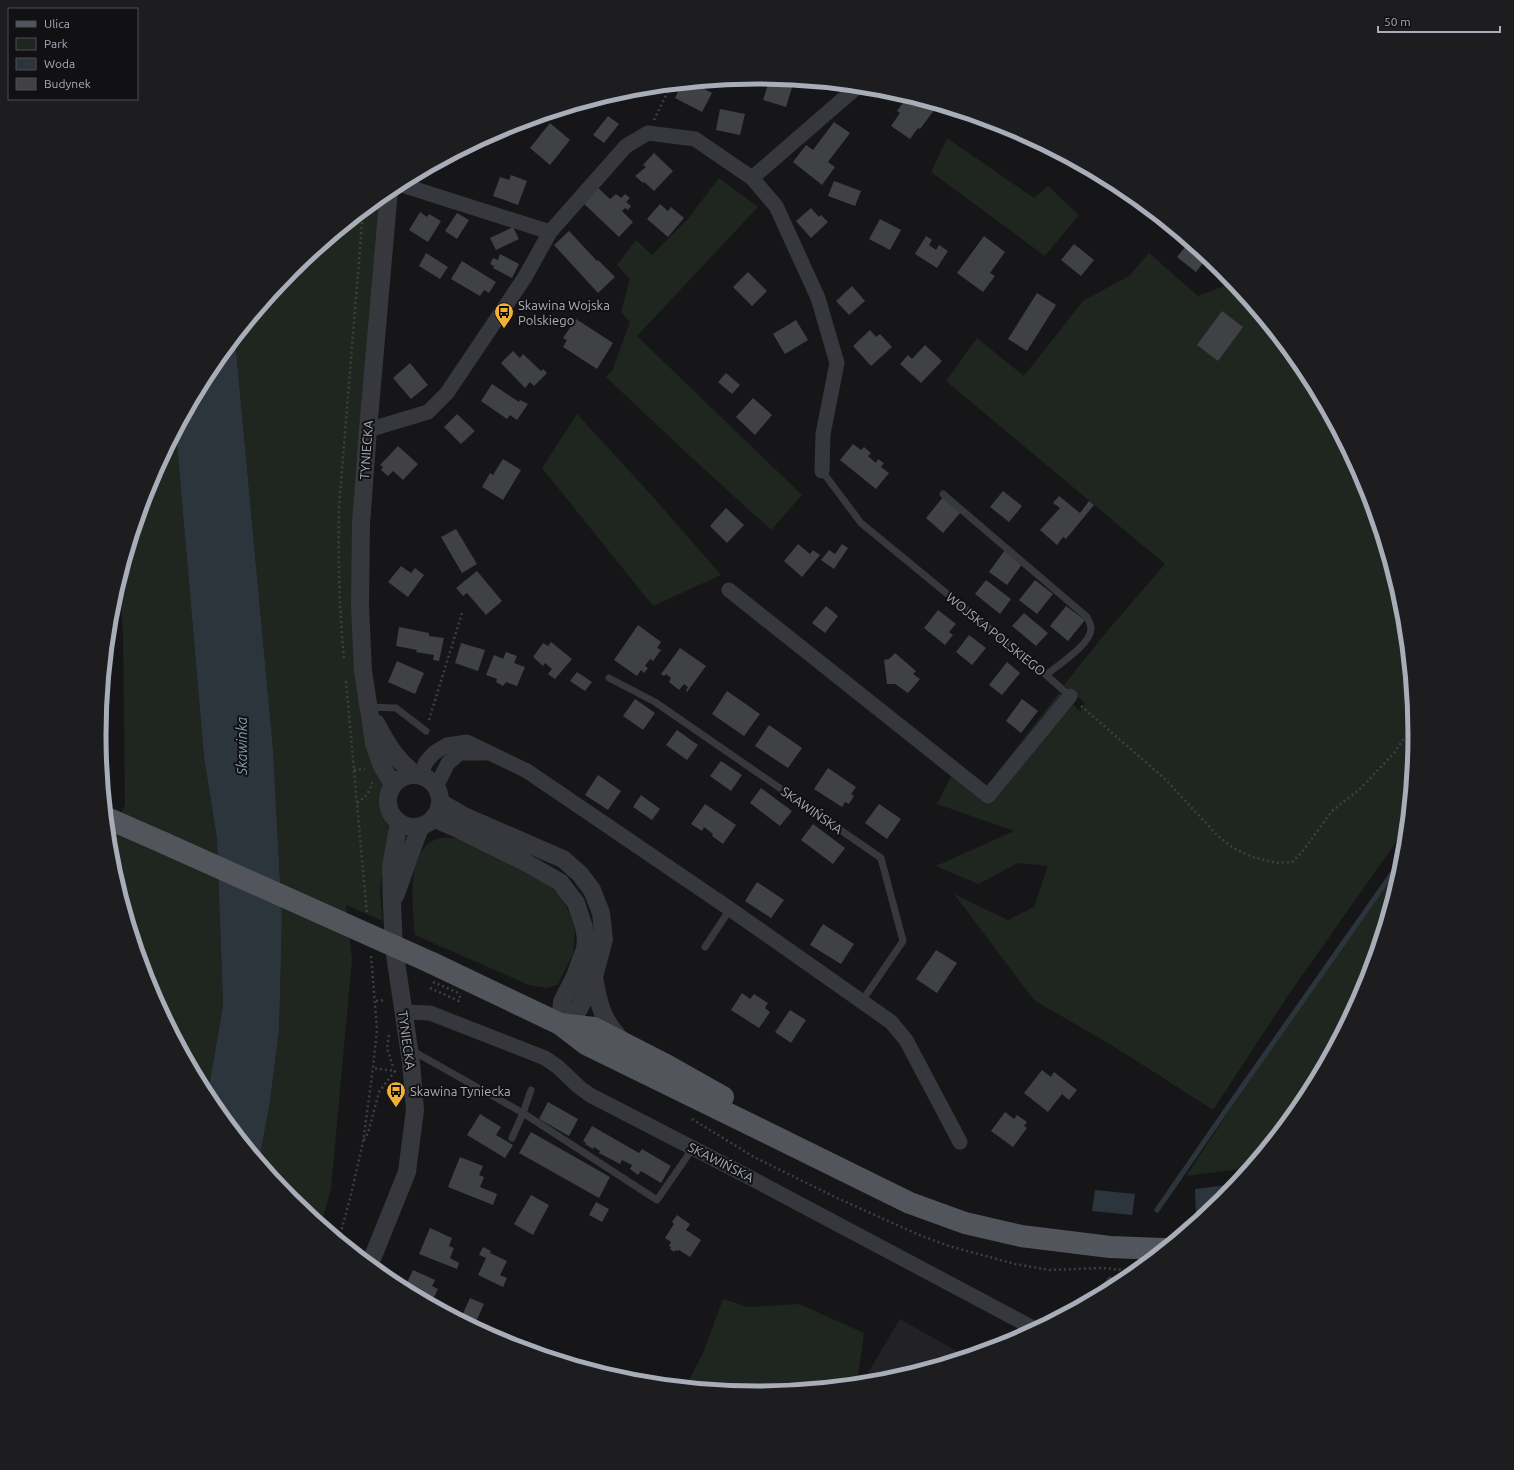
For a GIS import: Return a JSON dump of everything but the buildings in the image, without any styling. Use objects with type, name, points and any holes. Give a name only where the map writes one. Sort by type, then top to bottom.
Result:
[{"type":"main road","points":[[112,820],[432,963],[560,1024],[586,1044],[753,1127],[801,1148],[910,1203],[965,1224],[1021,1236],[1110,1247],[1156,1249]]},
{"type":"main road","points":[[560,1024],[594,1028],[623,1042],[691,1078],[801,1148]]},
{"type":"street","points":[[752,178],[852,92]]},
{"type":"street","name":"WOJSKA POLSKIEGO","points":[[648,133],[694,139],[752,178],[776,206],[818,298],[837,363],[823,434],[822,471]]},
{"type":"street","points":[[368,430],[428,412],[447,393],[525,277],[550,232],[626,146],[648,133]]},
{"type":"street","points":[[407,187],[550,232]]},
{"type":"street","name":"TYNIECKA","points":[[388,199],[361,524],[360,606],[363,671],[374,743],[381,764],[393,785]]},
{"type":"street","points":[[729,590],[988,796],[1070,696]]},
{"type":"street","name":"TYNIECKA","points":[[369,709],[394,755],[405,767],[418,776]]},
{"type":"street","points":[[418,776],[426,762],[434,753],[447,745],[467,742],[527,771],[730,909],[891,1022],[906,1040],[960,1142]]},
{"type":"street","points":[[491,754],[460,753],[448,763],[438,794],[437,814],[427,822],[413,827],[406,826],[399,822],[389,809],[389,792],[393,785],[404,778],[418,776],[430,781],[438,794],[464,816],[563,859],[580,874],[592,890],[601,913],[604,939],[594,977],[579,1009],[560,1024]]},
{"type":"street","name":"TYNIECKA","points":[[372,1259],[407,1172],[415,1110],[410,1049],[394,948],[391,867],[399,822]]},
{"type":"street","points":[[427,822],[458,829],[523,861],[560,882],[576,903],[584,926],[586,938],[585,949],[575,976],[562,1002],[560,1024]]},
{"type":"street","name":"TYNIECKA","points":[[392,904],[403,877],[410,852],[427,822]]},
{"type":"street","points":[[594,977],[599,1002],[604,1016],[610,1027],[623,1042]]},
{"type":"street","name":"SKAWIŃSKA","points":[[404,1012],[430,1013],[545,1058],[558,1067],[579,1088],[590,1095],[1029,1326]]},
{"type":"lane","name":"WOJSKA POLSKIEGO","points":[[822,471],[860,523],[1070,696]]},
{"type":"lane","points":[[943,494],[1087,617],[1091,629],[1086,642],[1046,675]]},
{"type":"lane","name":"SKAWIŃSKA","points":[[609,678],[654,702],[881,858],[903,941],[862,1001]]},
{"type":"lane","points":[[369,709],[396,708],[426,731]]},
{"type":"lane","points":[[705,947],[730,909]]},
{"type":"lane","points":[[410,1049],[523,1113],[657,1200],[693,1148]]},
{"type":"lane","points":[[512,1138],[531,1090]]},
{"type":"path","points":[[648,133],[668,91]]},
{"type":"path","points":[[426,731],[462,613]]},
{"type":"path","points":[[1070,696],[1164,778],[1218,836],[1233,848],[1252,857],[1277,863],[1292,862],[1302,852],[1332,811],[1360,788],[1394,753],[1408,733]]},
{"type":"path","points":[[349,718],[368,922]]},
{"type":"path","points":[[357,803],[365,798],[370,790],[372,781]]},
{"type":"path","points":[[340,1234],[350,1199],[363,1142],[378,1029],[371,953]]},
{"type":"path","points":[[430,988],[459,1001],[461,994]]},
{"type":"path","points":[[363,1142],[368,1133],[379,1092],[395,1071],[373,1068]]},
{"type":"shaded area","points":[[900,1319],[960,1353],[925,1364],[866,1376]]},
{"type":"green space","points":[[947,138],[1034,198],[1048,186],[1079,215],[1045,256],[931,172]]},
{"type":"green space","points":[[719,178],[758,207],[637,336],[802,495],[771,530],[606,377],[612,371],[630,322],[621,312],[630,279],[617,265],[636,240],[652,255],[687,220]]},
{"type":"green space","points":[[381,204],[352,533],[361,721],[368,749],[381,779],[381,808],[388,823],[389,833],[380,894],[383,921],[346,905],[352,959],[331,1189],[322,1219],[297,1195],[260,1154],[269,1108],[279,1032],[282,919],[273,749],[236,346],[268,306],[297,275],[328,246]]},
{"type":"green space","points":[[1149,253],[1198,296],[1226,285],[1273,339],[1298,373],[1321,410],[1341,447],[1373,526],[1386,567],[1395,608],[1407,692],[1407,778],[1399,838],[1289,994],[1213,1110],[1118,1049],[1034,1000],[954,894],[1008,920],[1034,907],[1048,866],[1018,863],[978,884],[936,866],[1014,831],[937,804],[957,765],[987,786],[1059,693],[1080,711],[1085,703],[1064,685],[1108,630],[1165,564],[946,381],[977,338],[1024,376],[1083,301],[1129,276]]},
{"type":"green space","points":[[577,414],[654,498],[721,575],[653,606],[542,468]]},
{"type":"green space","points":[[177,440],[204,757],[217,839],[223,1005],[209,1085],[173,1023],[156,984],[129,906],[119,862],[113,828],[125,805],[123,636],[121,599],[128,567],[156,486]]},
{"type":"green space","points":[[460,835],[551,887],[561,897],[570,914],[575,931],[573,954],[558,984],[547,988],[529,985],[415,935],[413,887],[415,870],[419,856],[427,844],[440,838],[457,839]]},
{"type":"green space","points":[[1392,877],[1386,903],[1358,984],[1341,1023],[1321,1061],[1298,1097],[1273,1131],[1241,1169],[1186,1176],[1255,1072]]},
{"type":"green space","points":[[723,1299],[748,1307],[799,1304],[864,1333],[858,1377],[842,1380],[800,1385],[757,1386],[714,1385],[688,1382],[703,1353]]},
{"type":"water","name":"Skawinka","points":[[236,346],[273,749],[282,919],[279,1032],[269,1108],[260,1154],[241,1131],[209,1085],[223,1005],[217,839],[204,757],[177,440],[193,409],[216,373]]},
{"type":"water","points":[[1226,1185],[1196,1214],[1195,1189]]},
{"type":"water","points":[[1095,1190],[1135,1194],[1132,1215],[1092,1211]]},
{"type":"waterway","points":[[1157,1210],[1393,873]]},
{"type":"waterway","points":[[1107,1284],[1110,1279]]},
{"type":"place","name":"Skawina Wojska Polskiego","points":[[504,329]]},
{"type":"place","name":"Skawina Tyniecka","points":[[396,1108]]}]
